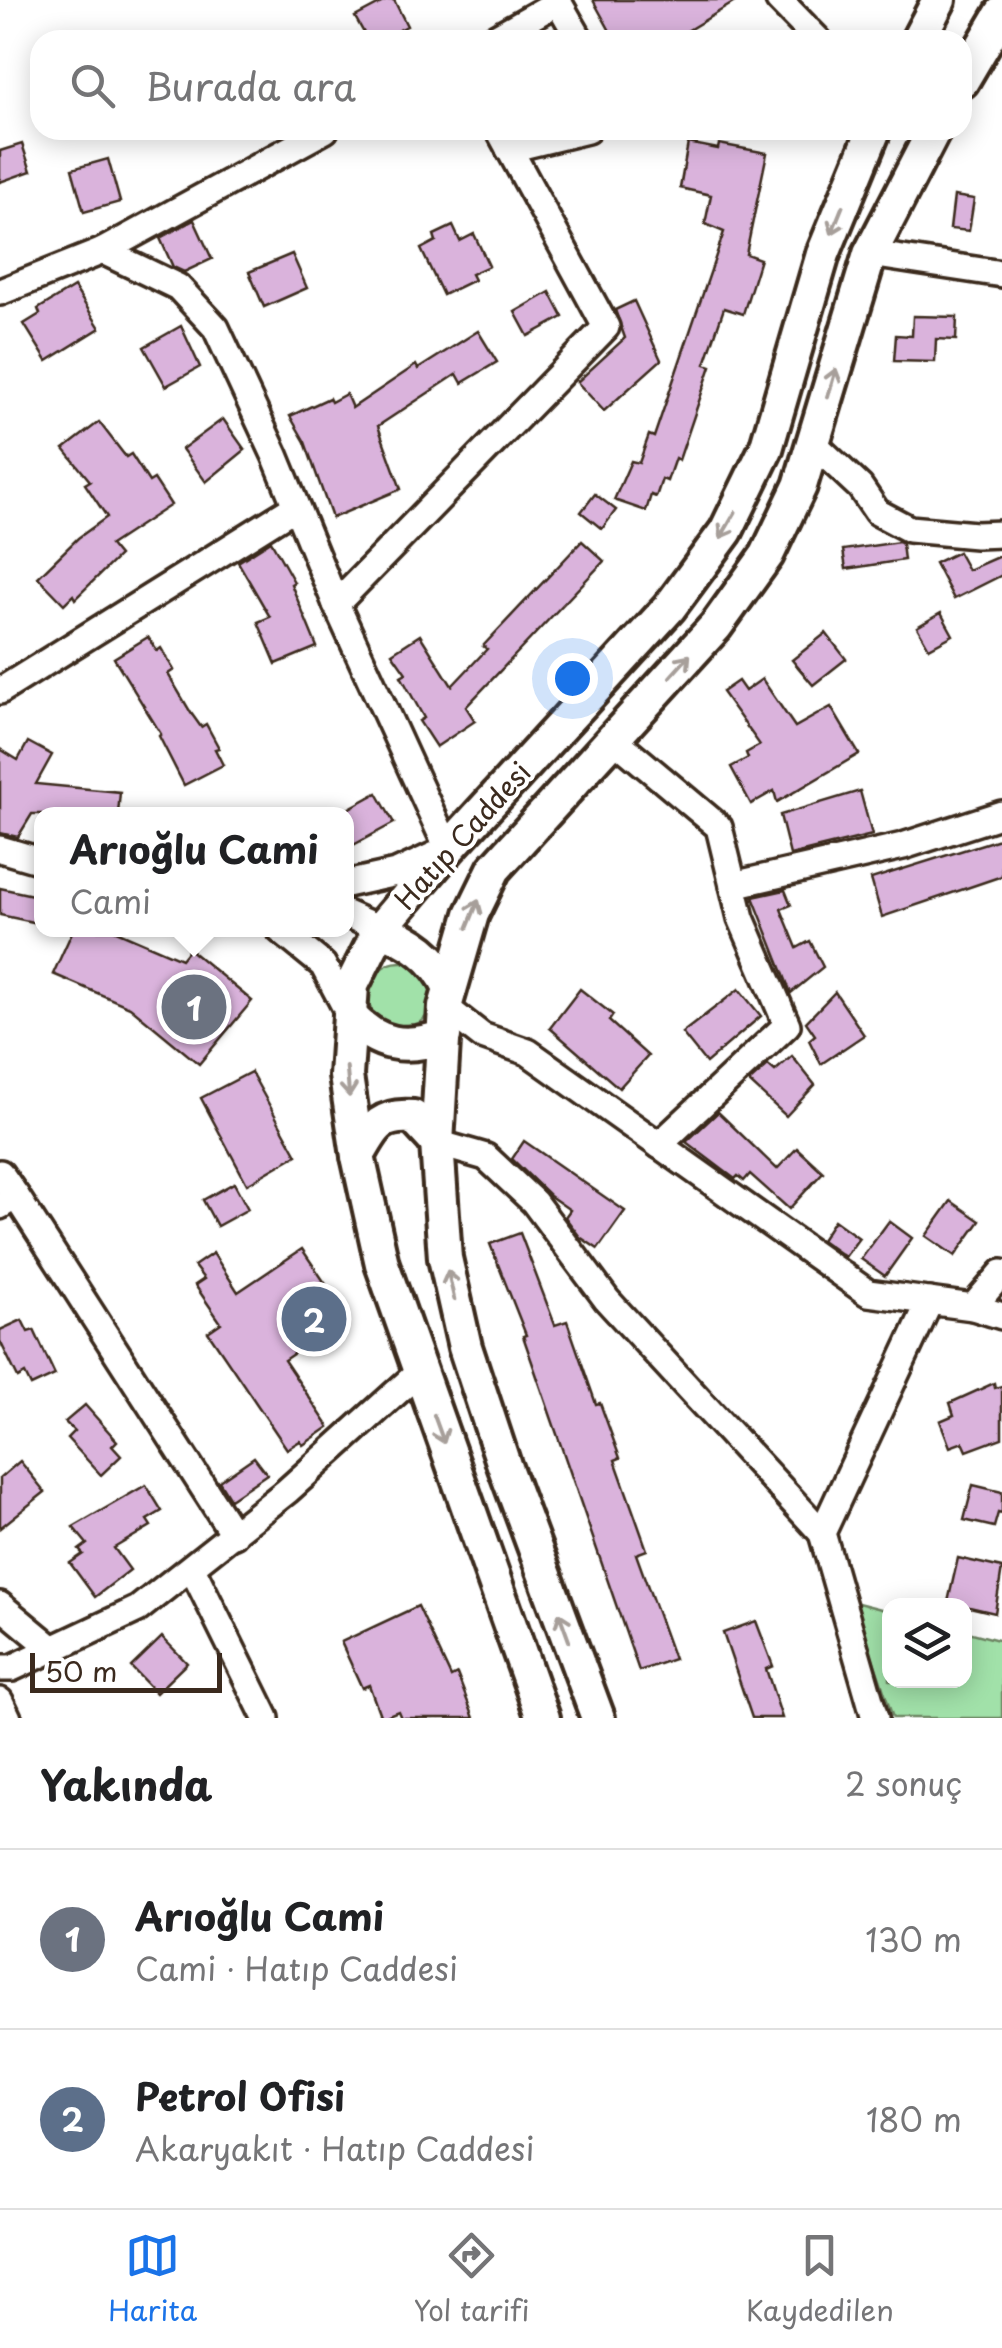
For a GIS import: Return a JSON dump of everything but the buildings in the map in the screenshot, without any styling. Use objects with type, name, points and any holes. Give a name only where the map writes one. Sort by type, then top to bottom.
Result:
[{"type":"main road","points":[[923,30],[939,0]]},
{"type":"main road","points":[[972,65],[1002,13]]},
{"type":"main road","name":"Hatıp Caddesi","points":[[543,1718],[382,1264],[358,1156],[346,1076],[352,985],[380,928],[669,608],[726,531],[766,448],[823,254],[870,140]]},
{"type":"main road","name":"Hatıp Caddesi","points":[[598,1718],[510,1483],[465,1347],[445,1258],[437,1143],[447,1010],[472,914],[494,869],[716,626],[767,555],[800,486],[870,254],[929,140]]},
{"type":"main road","points":[[350,1016],[378,1040],[396,1045],[418,1044],[447,1010],[437,962],[380,928]]},
{"type":"main road","points":[[358,1156],[374,1127],[393,1116],[413,1118],[437,1143]]},
{"type":"street","points":[[779,0],[808,30]]},
{"type":"street","points":[[508,30],[558,1],[574,30]]},
{"type":"street","points":[[0,292],[103,251],[306,140]]},
{"type":"street","points":[[336,604],[606,327],[505,140]]},
{"type":"street","points":[[103,251],[178,287],[216,328],[448,849],[396,873],[354,882]]},
{"type":"street","points":[[870,254],[1002,274]]},
{"type":"street","points":[[814,444],[860,487],[877,512],[909,529],[1002,534]]},
{"type":"street","points":[[0,691],[295,507]]},
{"type":"street","points":[[614,739],[719,827],[741,918],[787,1024],[659,1145]]},
{"type":"street","points":[[733,885],[903,846],[1002,814]]},
{"type":"street","points":[[0,849],[34,859]]},
{"type":"street","points":[[354,917],[380,928]]},
{"type":"street","points":[[289,937],[324,965],[350,1016]]},
{"type":"street","points":[[447,1010],[482,1036],[528,1052],[868,1293],[973,1306],[1002,1316]]},
{"type":"street","points":[[437,1143],[486,1156],[534,1202],[607,1300],[822,1533],[876,1718]]},
{"type":"street","points":[[0,1172],[8,1201],[234,1535]]},
{"type":"street","points":[[973,1306],[1002,1273]]},
{"type":"street","points":[[822,1533],[930,1301]]},
{"type":"street","points":[[0,1668],[12,1668],[138,1609],[234,1535],[418,1373]]},
{"type":"street","points":[[192,1568],[266,1718]]},
{"type":"street","points":[[0,1605],[53,1649]]},
{"type":"street","points":[[0,1701],[8,1718]]},
{"type":"green space","points":[[401,962],[425,971],[434,995],[425,1019],[401,1028],[377,1019],[368,995],[377,971]]},
{"type":"green space","points":[[854,1602],[882,1609],[882,1685]]},
{"type":"green space","points":[[972,1633],[1002,1641],[1002,1718],[893,1718],[883,1688],[972,1688]]},
{"type":"place","name":"Arıoğlu Cami","points":[[194,1007]]},
{"type":"place","name":"Petrol Ofisi","points":[[314,1319]]}]
